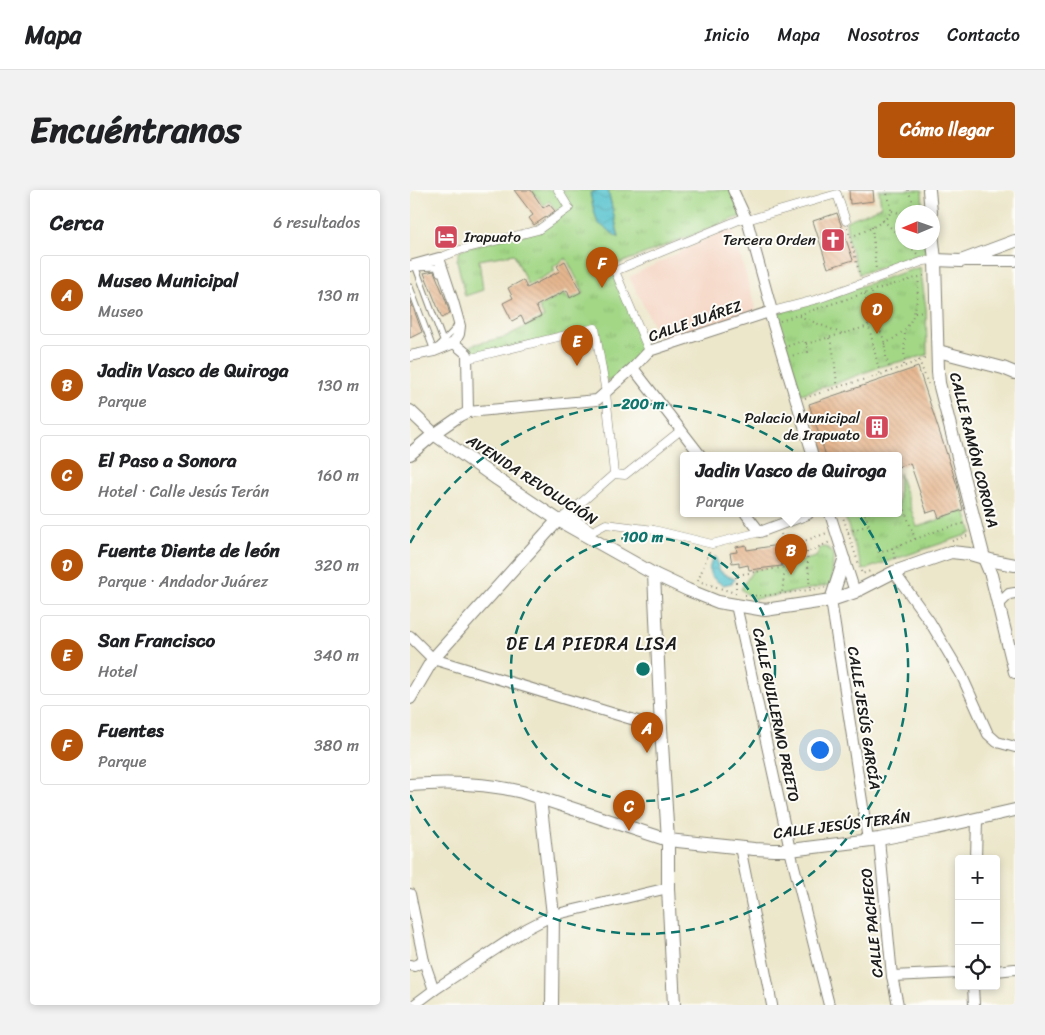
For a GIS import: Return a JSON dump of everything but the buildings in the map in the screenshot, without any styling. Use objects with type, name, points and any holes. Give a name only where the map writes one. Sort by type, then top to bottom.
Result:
[{"type":"street","points":[[412,267],[460,250],[538,230],[569,208],[558,190]]},
{"type":"street","points":[[733,190],[747,219],[773,324],[812,452]]},
{"type":"street","points":[[929,190],[930,205]]},
{"type":"street","points":[[649,351],[615,271],[747,219],[837,194],[846,221]]},
{"type":"street","points":[[961,261],[1015,241]]},
{"type":"street","name":"CALLE RAMÓN CORONA","points":[[934,250],[935,353],[940,383],[1015,672]]},
{"type":"street","points":[[410,356],[434,351],[454,343],[459,334],[460,326],[439,258]]},
{"type":"street","points":[[771,312],[818,299],[924,261],[1015,261]]},
{"type":"street","name":"CALLE JUÁREZ","points":[[606,393],[649,351],[771,312]]},
{"type":"street","points":[[467,359],[595,328],[606,393],[614,474]]},
{"type":"street","points":[[454,343],[466,354],[468,412]]},
{"type":"street","points":[[935,353],[1002,368],[1015,374]]},
{"type":"street","points":[[633,368],[698,452]]},
{"type":"street","points":[[410,454],[434,434],[468,412],[597,400],[606,393]]},
{"type":"street","name":"AVENIDA REVOLUCIÓN","points":[[410,411],[434,434],[497,479],[563,517],[654,574],[718,602],[736,599],[765,610],[831,600],[855,592],[895,567],[951,552],[970,554],[1015,565]]},
{"type":"street","points":[[410,698],[433,658],[563,517],[614,474],[625,475],[681,430]]},
{"type":"street","points":[[563,517],[593,531],[606,524],[654,530],[712,544],[760,532],[800,517]]},
{"type":"street","points":[[748,517],[760,532]]},
{"type":"street","points":[[831,517],[855,592]]},
{"type":"street","points":[[831,600],[844,560]]},
{"type":"street","points":[[895,567],[961,674],[988,734],[997,742],[1015,747]]},
{"type":"street","points":[[654,574],[668,840],[668,888],[674,1005]]},
{"type":"street","points":[[998,605],[1009,594],[1015,593]]},
{"type":"street","name":"CALLE GUILLERMO PRIETO","points":[[736,599],[790,850],[829,1005]]},
{"type":"street","name":"CALLE JESÚS GARCÍA","points":[[831,600],[874,839]]},
{"type":"street","points":[[410,636],[433,658],[661,728]]},
{"type":"street","name":"CALLE JESÚS TERÁN","points":[[410,785],[439,782],[504,788],[668,840],[754,849],[790,850],[874,839],[977,820],[1015,810]]},
{"type":"street","points":[[540,798],[553,915],[552,1005]]},
{"type":"street","points":[[976,855],[977,820]]},
{"type":"street","name":"CALLE PACHECO","points":[[874,839],[892,976],[898,1005]]},
{"type":"street","points":[[740,847],[772,1005]]},
{"type":"street","points":[[414,1005],[526,929],[553,915],[668,888]]},
{"type":"street","points":[[410,894],[424,961],[434,990]]},
{"type":"street","points":[[410,965],[414,966],[424,961]]},
{"type":"street","points":[[1000,971],[1015,970]]},
{"type":"street","points":[[892,976],[955,973]]},
{"type":"street","points":[[973,990],[974,1005]]},
{"type":"lane","points":[[410,287],[434,351],[455,329],[456,324],[437,268],[412,267],[443,341]]},
{"type":"path","points":[[850,237],[865,231],[888,216],[891,210],[886,190]]},
{"type":"path","points":[[908,190],[912,205]]},
{"type":"path","points":[[891,210],[895,211]]},
{"type":"path","points":[[883,220],[895,232]]},
{"type":"path","points":[[846,221],[862,282]]},
{"type":"path","points":[[872,227],[873,279],[871,291],[890,371]]},
{"type":"path","points":[[773,324],[871,291],[926,275]]},
{"type":"path","points":[[884,344],[893,340],[905,330],[915,312],[919,277]]},
{"type":"path","points":[[865,294],[866,320],[880,375]]},
{"type":"path","points":[[915,312],[930,311]]},
{"type":"path","points":[[798,316],[843,334]]},
{"type":"path","points":[[866,320],[876,317]]},
{"type":"path","points":[[806,344],[869,326]]},
{"type":"path","points":[[904,366],[905,330]]},
{"type":"path","points":[[829,338],[834,348],[838,387]]},
{"type":"path","points":[[788,346],[805,340],[808,352],[791,356]]},
{"type":"path","points":[[803,399],[880,375],[935,353]]},
{"type":"path","points":[[902,502],[915,539]]},
{"type":"path","points":[[843,517],[862,574]]},
{"type":"path","points":[[866,517],[879,553],[942,529],[972,522]]},
{"type":"path","points":[[777,525],[791,559],[784,576],[782,594]]},
{"type":"path","points":[[848,532],[869,525]]},
{"type":"path","points":[[787,547],[837,534]]},
{"type":"path","points":[[791,559],[837,534]]},
{"type":"path","points":[[712,544],[698,581],[736,599],[835,587]]},
{"type":"path","points":[[892,548],[895,567]]},
{"type":"path","points":[[807,552],[810,590]]},
{"type":"path","points":[[736,599],[736,575],[788,567]]},
{"type":"shaded area","points":[[732,227],[756,310],[661,340],[629,277]]},
{"type":"green space","points":[[532,190],[599,190],[590,193],[598,223],[619,237],[608,190],[731,190],[741,216],[613,266],[645,348],[629,369],[607,382],[595,328],[474,356],[471,352],[471,345],[505,337],[544,317],[539,307],[565,293],[569,300],[584,293],[566,258],[553,267],[555,271],[528,285],[514,254],[479,260],[483,290],[465,296],[457,260],[460,250],[535,229],[557,211],[549,201],[544,206]]},
{"type":"green space","points":[[879,190],[922,190],[923,205],[895,205],[895,250],[926,250],[926,253],[859,274],[848,241],[846,221],[881,207]]},
{"type":"green space","points":[[920,267],[926,308],[927,355],[882,366],[801,394],[775,314]]},
{"type":"green space","points":[[902,482],[917,527],[965,511],[972,533],[863,570],[845,517],[902,517]]},
{"type":"green space","points":[[820,548],[828,548],[833,555],[830,585],[753,599],[741,589],[753,570],[816,557]]},
{"type":"water","points":[[608,190],[619,238],[598,223],[590,193]]},
{"type":"water","points":[[714,556],[720,571],[735,579],[732,583],[723,585],[711,576],[709,570]]},
{"type":"place","name":"Irapuato","points":[[446,237]]},
{"type":"place","name":"Tercera Orden","points":[[833,240]]},
{"type":"place","name":"Fuentes","points":[[602,288]]},
{"type":"place","name":"Fuente Diente de león","points":[[877,334]]},
{"type":"place","name":"San Francisco","points":[[577,366]]},
{"type":"place","name":"Palacio Municipal de Irapuato","points":[[877,427]]},
{"type":"place","name":"Jadin Vasco de Quiroga","points":[[791,575]]},
{"type":"place","name":"Museo Municipal","points":[[647,753]]},
{"type":"place","name":"El Paso a Sonora","points":[[629,831]]},
{"type":"district","name":"DE LA PIEDRA LISA","points":[[592,644]]}]
